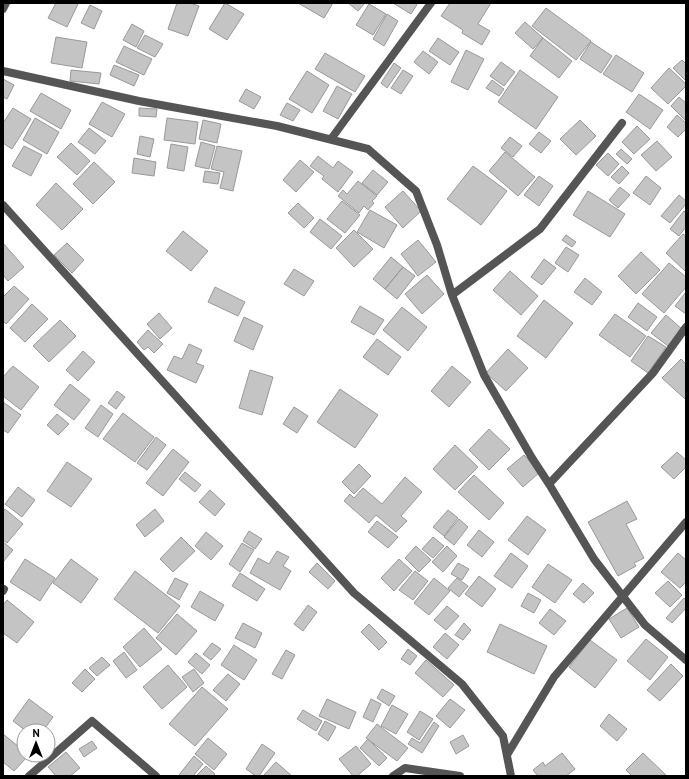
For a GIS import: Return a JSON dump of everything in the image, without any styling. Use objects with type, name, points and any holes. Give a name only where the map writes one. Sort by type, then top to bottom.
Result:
[{"type":"street","points":[[3,9],[6,3]]},
{"type":"street","points":[[331,139],[431,3]]},
{"type":"street","points":[[3,71],[139,101],[277,126],[368,149],[416,191],[437,245],[452,295],[484,375],[594,560],[645,625],[686,660]]},
{"type":"street","points":[[452,295],[540,229],[622,123]]},
{"type":"street","points":[[3,205],[354,593],[462,684],[503,736],[511,776]]},
{"type":"street","points":[[549,484],[653,373],[686,326]]},
{"type":"street","points":[[507,755],[554,677],[686,522]]},
{"type":"street","points":[[28,776],[92,721],[156,776]]},
{"type":"street","points":[[393,776],[405,768],[460,776]]},
{"type":"building","points":[[56,3],[78,4],[67,27],[48,18]]},
{"type":"building","points":[[177,3],[190,3],[199,6],[188,36],[168,29]]},
{"type":"building","points":[[225,3],[244,14],[227,40],[209,29]]},
{"type":"building","points":[[298,3],[333,3],[324,18]]},
{"type":"building","points":[[348,3],[365,3],[358,11]]},
{"type":"building","points":[[393,3],[418,3],[411,14]]},
{"type":"building","points":[[450,3],[491,3],[478,24],[490,31],[482,45],[462,33],[463,30],[441,16]]},
{"type":"building","points":[[369,4],[386,14],[373,35],[356,25]]},
{"type":"building","points":[[90,5],[102,11],[94,29],[81,23]]},
{"type":"building","points":[[546,8],[591,41],[576,60],[532,26]]},
{"type":"building","points":[[387,14],[398,21],[384,46],[373,39]]},
{"type":"building","points":[[525,22],[543,38],[533,49],[515,33]]},
{"type":"building","points":[[132,24],[144,31],[136,47],[123,40]]},
{"type":"building","points":[[145,35],[163,44],[155,57],[137,48]]},
{"type":"building","points":[[56,37],[87,42],[82,68],[51,63]]},
{"type":"building","points":[[438,38],[459,52],[450,65],[429,51]]},
{"type":"building","points":[[543,38],[572,61],[559,78],[530,56]]},
{"type":"building","points":[[591,42],[612,56],[601,73],[580,59]]},
{"type":"building","points":[[124,46],[152,59],[144,75],[116,62]]},
{"type":"building","points":[[466,50],[484,59],[468,90],[451,82]]},
{"type":"building","points":[[423,51],[438,62],[429,74],[414,62]]},
{"type":"building","points":[[325,53],[365,76],[355,92],[315,69]]},
{"type":"building","points":[[616,55],[644,73],[632,92],[603,74]]},
{"type":"building","points":[[682,60],[686,64],[686,81],[673,68]]},
{"type":"building","points":[[501,62],[515,72],[504,86],[490,76]]},
{"type":"building","points":[[394,63],[401,68],[387,88],[381,83]]},
{"type":"building","points":[[114,65],[139,75],[134,86],[110,75]]},
{"type":"building","points":[[669,68],[686,84],[686,86],[668,104],[651,88]]},
{"type":"building","points":[[71,70],[101,73],[99,84],[70,81]]},
{"type":"building","points":[[403,70],[413,76],[401,94],[391,88]]},
{"type":"building","points":[[520,70],[558,97],[536,129],[498,102]]},
{"type":"building","points":[[307,71],[329,85],[312,113],[289,99]]},
{"type":"building","points":[[3,79],[14,85],[7,99],[3,97]]},
{"type":"building","points":[[492,80],[504,89],[499,96],[486,88]]},
{"type":"building","points":[[337,86],[352,94],[338,119],[323,111]]},
{"type":"building","points":[[246,89],[261,97],[254,109],[239,101]]},
{"type":"building","points":[[41,93],[71,110],[61,129],[30,111]]},
{"type":"building","points":[[639,94],[663,110],[650,129],[626,112]]},
{"type":"building","points":[[679,97],[686,103],[686,121],[671,106]]},
{"type":"building","points":[[102,102],[125,114],[112,137],[89,124]]},
{"type":"building","points":[[287,103],[300,110],[293,121],[280,115]]},
{"type":"building","points":[[13,108],[31,119],[12,149],[3,143],[3,123]]},
{"type":"building","points":[[139,108],[157,109],[156,117],[139,116]]},
{"type":"building","points":[[677,115],[686,123],[686,129],[678,137],[667,127]]},
{"type":"building","points":[[35,118],[59,132],[47,154],[23,140]]},
{"type":"building","points":[[167,118],[198,122],[195,144],[164,140]]},
{"type":"building","points":[[203,120],[221,124],[217,143],[199,139]]},
{"type":"building","points":[[580,120],[596,136],[576,155],[560,139]]},
{"type":"building","points":[[637,126],[650,139],[634,154],[622,142]]},
{"type":"building","points":[[89,128],[106,141],[95,154],[78,142]]},
{"type":"building","points":[[539,132],[551,141],[541,153],[529,144]]},
{"type":"building","points":[[140,136],[154,139],[150,157],[137,154]]},
{"type":"building","points":[[510,137],[522,146],[513,157],[501,148]]},
{"type":"building","points":[[657,141],[672,157],[656,171],[641,155]]},
{"type":"building","points":[[201,142],[215,146],[209,169],[195,166]]},
{"type":"building","points":[[71,143],[90,161],[77,175],[57,157]]},
{"type":"building","points":[[171,144],[188,147],[184,171],[167,168]]},
{"type":"building","points":[[24,146],[42,155],[31,176],[12,166]]},
{"type":"building","points":[[217,146],[242,151],[233,191],[220,188],[224,172],[211,169]]},
{"type":"building","points":[[621,149],[632,159],[627,164],[616,154]]},
{"type":"building","points":[[505,152],[535,177],[518,196],[489,171]]},
{"type":"building","points":[[608,153],[619,164],[608,176],[596,165]]},
{"type":"building","points":[[318,156],[333,168],[338,161],[353,172],[338,192],[322,179],[324,176],[310,166]]},
{"type":"building","points":[[134,158],[156,162],[154,176],[132,173]]},
{"type":"building","points":[[300,160],[314,172],[296,192],[283,180]]},
{"type":"building","points":[[94,162],[115,182],[93,204],[73,184]]},
{"type":"building","points":[[473,166],[507,191],[481,225],[447,199]]},
{"type":"building","points":[[622,166],[629,173],[619,184],[611,177]]},
{"type":"building","points":[[373,170],[388,182],[377,195],[362,183]]},
{"type":"building","points":[[205,171],[220,173],[218,184],[203,182]]},
{"type":"building","points":[[539,176],[553,186],[539,206],[524,195]]},
{"type":"building","points":[[646,176],[661,188],[650,205],[633,193]]},
{"type":"building","points":[[358,181],[377,196],[372,201],[374,203],[368,210],[364,206],[359,213],[338,196],[343,190],[347,194]]},
{"type":"building","points":[[56,183],[83,209],[62,230],[36,205]]},
{"type":"building","points":[[620,187],[630,195],[618,208],[609,200]]},
{"type":"building","points":[[403,191],[421,211],[403,228],[385,207]]},
{"type":"building","points":[[588,191],[625,214],[610,237],[573,215]]},
{"type":"building","points":[[679,195],[686,201],[686,204],[670,223],[661,216]]},
{"type":"building","points":[[342,201],[360,215],[345,233],[327,219]]},
{"type":"building","points":[[298,203],[314,218],[304,228],[288,213]]},
{"type":"building","points":[[370,210],[397,225],[384,248],[357,232]]},
{"type":"building","points":[[684,211],[686,213],[686,227],[679,236],[670,229]]},
{"type":"building","points":[[320,219],[342,236],[331,249],[310,232]]},
{"type":"building","points":[[354,230],[373,249],[354,267],[336,248]]},
{"type":"building","points":[[183,231],[208,251],[191,271],[166,251]]},
{"type":"building","points":[[683,234],[686,236],[686,272],[666,253]]},
{"type":"building","points":[[566,235],[576,242],[572,247],[562,240]]},
{"type":"building","points":[[418,240],[436,262],[418,276],[401,254]]},
{"type":"building","points":[[3,243],[24,267],[8,281],[3,275]]},
{"type":"building","points":[[67,243],[84,260],[72,273],[54,255]]},
{"type":"building","points":[[566,247],[579,255],[568,272],[555,263]]},
{"type":"building","points":[[641,252],[660,270],[636,294],[618,276]]},
{"type":"building","points":[[391,257],[403,267],[385,289],[373,279]]},
{"type":"building","points":[[544,259],[556,268],[542,285],[531,277]]},
{"type":"building","points":[[669,263],[686,277],[686,287],[664,313],[642,294]]},
{"type":"building","points":[[403,267],[415,276],[397,299],[385,289]]},
{"type":"building","points":[[294,269],[314,281],[304,296],[284,284]]},
{"type":"building","points":[[510,271],[538,296],[521,315],[493,290]]},
{"type":"building","points":[[427,275],[444,294],[422,314],[405,294]]},
{"type":"building","points":[[585,278],[602,292],[592,305],[574,292]]},
{"type":"building","points":[[14,286],[29,299],[6,324],[3,321],[3,297]]},
{"type":"building","points":[[215,287],[245,302],[238,316],[208,302]]},
{"type":"building","points":[[686,292],[686,314],[675,306]]},
{"type":"building","points":[[544,300],[573,323],[546,358],[517,336]]},
{"type":"building","points":[[638,303],[657,317],[647,331],[628,317]]},
{"type":"building","points":[[32,304],[48,319],[25,342],[10,328]]},
{"type":"building","points":[[360,306],[384,320],[374,335],[351,322]]},
{"type":"building","points":[[402,307],[427,327],[408,351],[383,330]]},
{"type":"building","points":[[159,313],[172,328],[160,339],[147,324]]},
{"type":"building","points":[[615,314],[646,336],[630,357],[599,335]]},
{"type":"building","points":[[666,315],[682,329],[668,346],[651,333]]},
{"type":"building","points":[[244,317],[263,326],[253,350],[234,341]]},
{"type":"building","points":[[60,320],[76,336],[49,362],[33,346]]},
{"type":"building","points":[[148,330],[163,344],[154,353],[148,347],[144,350],[137,342]]},
{"type":"building","points":[[648,336],[666,347],[648,373],[631,361]]},
{"type":"building","points":[[377,339],[401,357],[388,375],[363,357]]},
{"type":"building","points":[[189,344],[202,350],[196,363],[204,366],[196,383],[167,370],[174,356],[182,359]]},
{"type":"building","points":[[508,349],[528,368],[506,391],[486,373]]},
{"type":"building","points":[[83,351],[95,362],[78,381],[66,370]]},
{"type":"building","points":[[681,359],[686,364],[685,399],[662,378]]},
{"type":"building","points":[[13,366],[39,387],[21,410],[3,396],[3,377]]},
{"type":"building","points":[[452,366],[471,382],[449,407],[431,391]]},
{"type":"building","points":[[250,370],[273,377],[262,415],[239,408]]},
{"type":"building","points":[[70,384],[90,400],[74,420],[54,405]]},
{"type":"building","points":[[340,389],[378,415],[355,448],[317,422]]},
{"type":"building","points":[[117,391],[125,397],[116,409],[108,403]]},
{"type":"building","points":[[3,402],[21,415],[8,433],[3,430]]},
{"type":"building","points":[[101,405],[113,414],[98,437],[85,428]]},
{"type":"building","points":[[294,407],[308,416],[297,433],[283,424]]},
{"type":"building","points":[[123,413],[154,437],[135,462],[103,439]]},
{"type":"building","points":[[57,414],[69,424],[58,435],[47,425]]},
{"type":"building","points":[[489,429],[510,449],[489,470],[469,450]]},
{"type":"building","points":[[156,437],[166,445],[147,470],[137,463]]},
{"type":"building","points":[[455,445],[478,467],[455,490],[433,469]]},
{"type":"building","points":[[173,449],[189,462],[163,496],[146,483]]},
{"type":"building","points":[[677,452],[686,460],[686,467],[674,479],[661,467]]},
{"type":"building","points":[[524,455],[540,472],[523,487],[507,469]]},
{"type":"building","points":[[67,462],[92,479],[71,507],[47,491]]},
{"type":"building","points":[[359,464],[371,476],[354,494],[342,482]]},
{"type":"building","points":[[185,472],[201,485],[195,492],[179,479]]},
{"type":"building","points":[[474,475],[504,503],[489,520],[458,492]]},
{"type":"building","points":[[405,477],[422,492],[401,516],[407,521],[396,532],[376,515],[369,523],[344,501],[350,494],[354,498],[363,488],[382,504]]},
{"type":"building","points":[[18,487],[35,500],[22,517],[5,504]]},
{"type":"building","points":[[210,490],[225,504],[215,516],[199,502]]},
{"type":"building","points":[[627,501],[637,519],[626,524],[644,558],[634,563],[636,566],[618,576],[588,522]]},
{"type":"building","points":[[5,509],[23,524],[7,543],[3,540],[3,511]]},
{"type":"building","points":[[155,509],[164,521],[145,537],[136,525]]},
{"type":"building","points":[[448,510],[458,518],[444,536],[433,527]]},
{"type":"building","points":[[527,516],[546,530],[528,555],[508,540]]},
{"type":"building","points":[[459,519],[468,527],[454,545],[444,537]]},
{"type":"building","points":[[377,521],[398,537],[388,548],[368,532]]},
{"type":"building","points":[[479,530],[494,542],[482,557],[467,545]]},
{"type":"building","points":[[249,531],[262,539],[255,549],[243,541]]},
{"type":"building","points":[[206,532],[223,546],[211,560],[195,546]]},
{"type":"building","points":[[181,537],[195,551],[173,572],[160,559]]},
{"type":"building","points":[[433,537],[444,546],[433,558],[422,549]]},
{"type":"building","points":[[3,542],[13,550],[3,562]]},
{"type":"building","points":[[242,543],[254,550],[240,572],[229,564]]},
{"type":"building","points":[[416,546],[431,560],[419,572],[405,558]]},
{"type":"building","points":[[447,546],[457,556],[443,572],[432,562]]},
{"type":"building","points":[[277,551],[289,557],[283,566],[291,571],[280,590],[250,573],[258,558],[269,564]]},
{"type":"building","points":[[511,553],[528,566],[512,588],[494,576]]},
{"type":"building","points":[[678,553],[686,560],[686,582],[680,588],[661,572]]},
{"type":"building","points":[[25,559],[55,578],[40,601],[10,582]]},
{"type":"building","points":[[71,559],[98,579],[81,603],[53,583]]},
{"type":"building","points":[[399,559],[412,571],[394,591],[381,578]]},
{"type":"building","points":[[317,563],[335,581],[328,589],[309,572]]},
{"type":"building","points":[[458,563],[469,569],[462,580],[451,574]]},
{"type":"building","points":[[548,564],[572,580],[555,603],[532,587]]},
{"type":"building","points":[[135,571],[180,606],[158,633],[114,599]]},
{"type":"building","points":[[415,571],[428,581],[413,600],[399,590]]},
{"type":"building","points":[[240,573],[265,589],[257,601],[232,586]]},
{"type":"building","points":[[479,576],[496,589],[482,607],[465,594]]},
{"type":"building","points":[[175,578],[188,584],[179,600],[167,593]]},
{"type":"building","points":[[434,578],[450,591],[429,615],[414,603]]},
{"type":"building","points":[[457,578],[468,586],[459,597],[448,588]]},
{"type":"building","points":[[668,581],[682,595],[670,607],[655,593]]},
{"type":"building","points":[[583,583],[594,593],[584,603],[573,594]]},
{"type":"building","points":[[200,591],[224,605],[215,621],[191,607]]},
{"type":"building","points":[[528,593],[541,600],[534,613],[521,606]]},
{"type":"building","points":[[684,598],[686,600],[686,608],[672,623],[666,618]]},
{"type":"building","points":[[7,600],[34,622],[17,643],[3,633],[3,605]]},
{"type":"building","points":[[308,605],[317,612],[303,631],[294,624]]},
{"type":"building","points":[[447,606],[459,616],[446,630],[434,620]]},
{"type":"building","points":[[627,608],[639,627],[621,638],[609,619]]},
{"type":"building","points":[[550,609],[566,621],[554,635],[539,623]]},
{"type":"building","points":[[177,614],[197,631],[176,655],[156,638]]},
{"type":"building","points":[[243,623],[262,633],[255,648],[235,638]]},
{"type":"building","points":[[464,623],[471,630],[463,640],[455,635]]},
{"type":"building","points":[[369,624],[387,642],[379,650],[361,632]]},
{"type":"building","points":[[500,624],[547,646],[534,674],[487,652]]},
{"type":"building","points":[[144,628],[162,649],[140,667],[123,647]]},
{"type":"building","points":[[445,633],[459,645],[447,659],[433,647]]},
{"type":"building","points":[[646,639],[668,657],[650,680],[627,661]]},
{"type":"building","points":[[590,640],[617,660],[595,688],[569,667]]},
{"type":"building","points":[[212,643],[221,649],[211,660],[203,654]]},
{"type":"building","points":[[234,645],[257,660],[244,680],[221,665]]},
{"type":"building","points":[[408,649],[417,656],[410,665],[401,659]]},
{"type":"building","points":[[286,650],[295,655],[282,679],[272,674]]},
{"type":"building","points":[[124,652],[137,670],[126,678],[113,661]]},
{"type":"building","points":[[196,653],[210,665],[202,674],[188,662]]},
{"type":"building","points":[[102,657],[110,665],[97,676],[89,668]]},
{"type":"building","points":[[426,660],[454,685],[443,697],[415,673]]},
{"type":"building","points":[[671,664],[683,676],[660,701],[647,690]]},
{"type":"building","points":[[168,665],[187,687],[162,709],[143,687]]},
{"type":"building","points":[[85,669],[95,679],[82,692],[72,683]]},
{"type":"building","points":[[194,669],[204,683],[193,692],[182,677]]},
{"type":"building","points":[[228,674],[240,684],[226,701],[213,690]]},
{"type":"building","points":[[202,687],[228,709],[195,746],[169,724]]},
{"type":"building","points":[[382,689],[395,696],[389,706],[377,698]]},
{"type":"building","points":[[29,699],[53,717],[49,723],[16,723],[13,721]]},
{"type":"building","points":[[327,699],[356,712],[349,729],[319,716]]},
{"type":"building","points":[[371,699],[381,704],[373,722],[363,717]]},
{"type":"building","points":[[450,699],[465,710],[450,728],[436,716]]},
{"type":"building","points":[[392,705],[408,714],[396,734],[381,726]]},
{"type":"building","points":[[303,710],[322,721],[316,731],[297,719]]},
{"type":"building","points":[[420,711],[433,719],[419,740],[407,732]]},
{"type":"building","points":[[609,714],[627,729],[617,741],[600,726]]},
{"type":"building","points":[[325,721],[336,727],[328,741],[318,734]]},
{"type":"building","points":[[434,722],[439,726],[422,753],[408,744],[412,738],[420,743]]},
{"type":"building","points":[[377,724],[408,748],[397,761],[366,738]]},
{"type":"building","points":[[3,734],[16,745],[16,763],[22,763],[14,771],[3,762]]},
{"type":"building","points":[[463,735],[469,746],[456,754],[450,742]]},
{"type":"building","points":[[208,738],[227,754],[214,770],[195,754]]},
{"type":"building","points":[[368,739],[387,758],[379,766],[360,748]]},
{"type":"building","points":[[92,741],[97,748],[84,757],[79,749]]},
{"type":"building","points":[[262,744],[275,753],[259,776],[256,776],[246,769]]},
{"type":"building","points":[[356,746],[371,764],[357,776],[353,776],[339,759]]},
{"type":"building","points":[[66,752],[80,768],[70,776],[56,776],[48,767],[53,763],[56,763],[56,760]]},
{"type":"building","points":[[562,753],[575,769],[566,776],[538,776],[533,770],[543,762],[545,766]]},
{"type":"building","points":[[643,753],[667,776],[632,776],[626,770]]},
{"type":"building","points":[[194,756],[203,764],[193,776],[179,775]]},
{"type":"building","points":[[276,762],[292,776],[265,776],[264,775]]},
{"type":"building","points":[[206,766],[215,774],[213,776],[196,776]]}]
